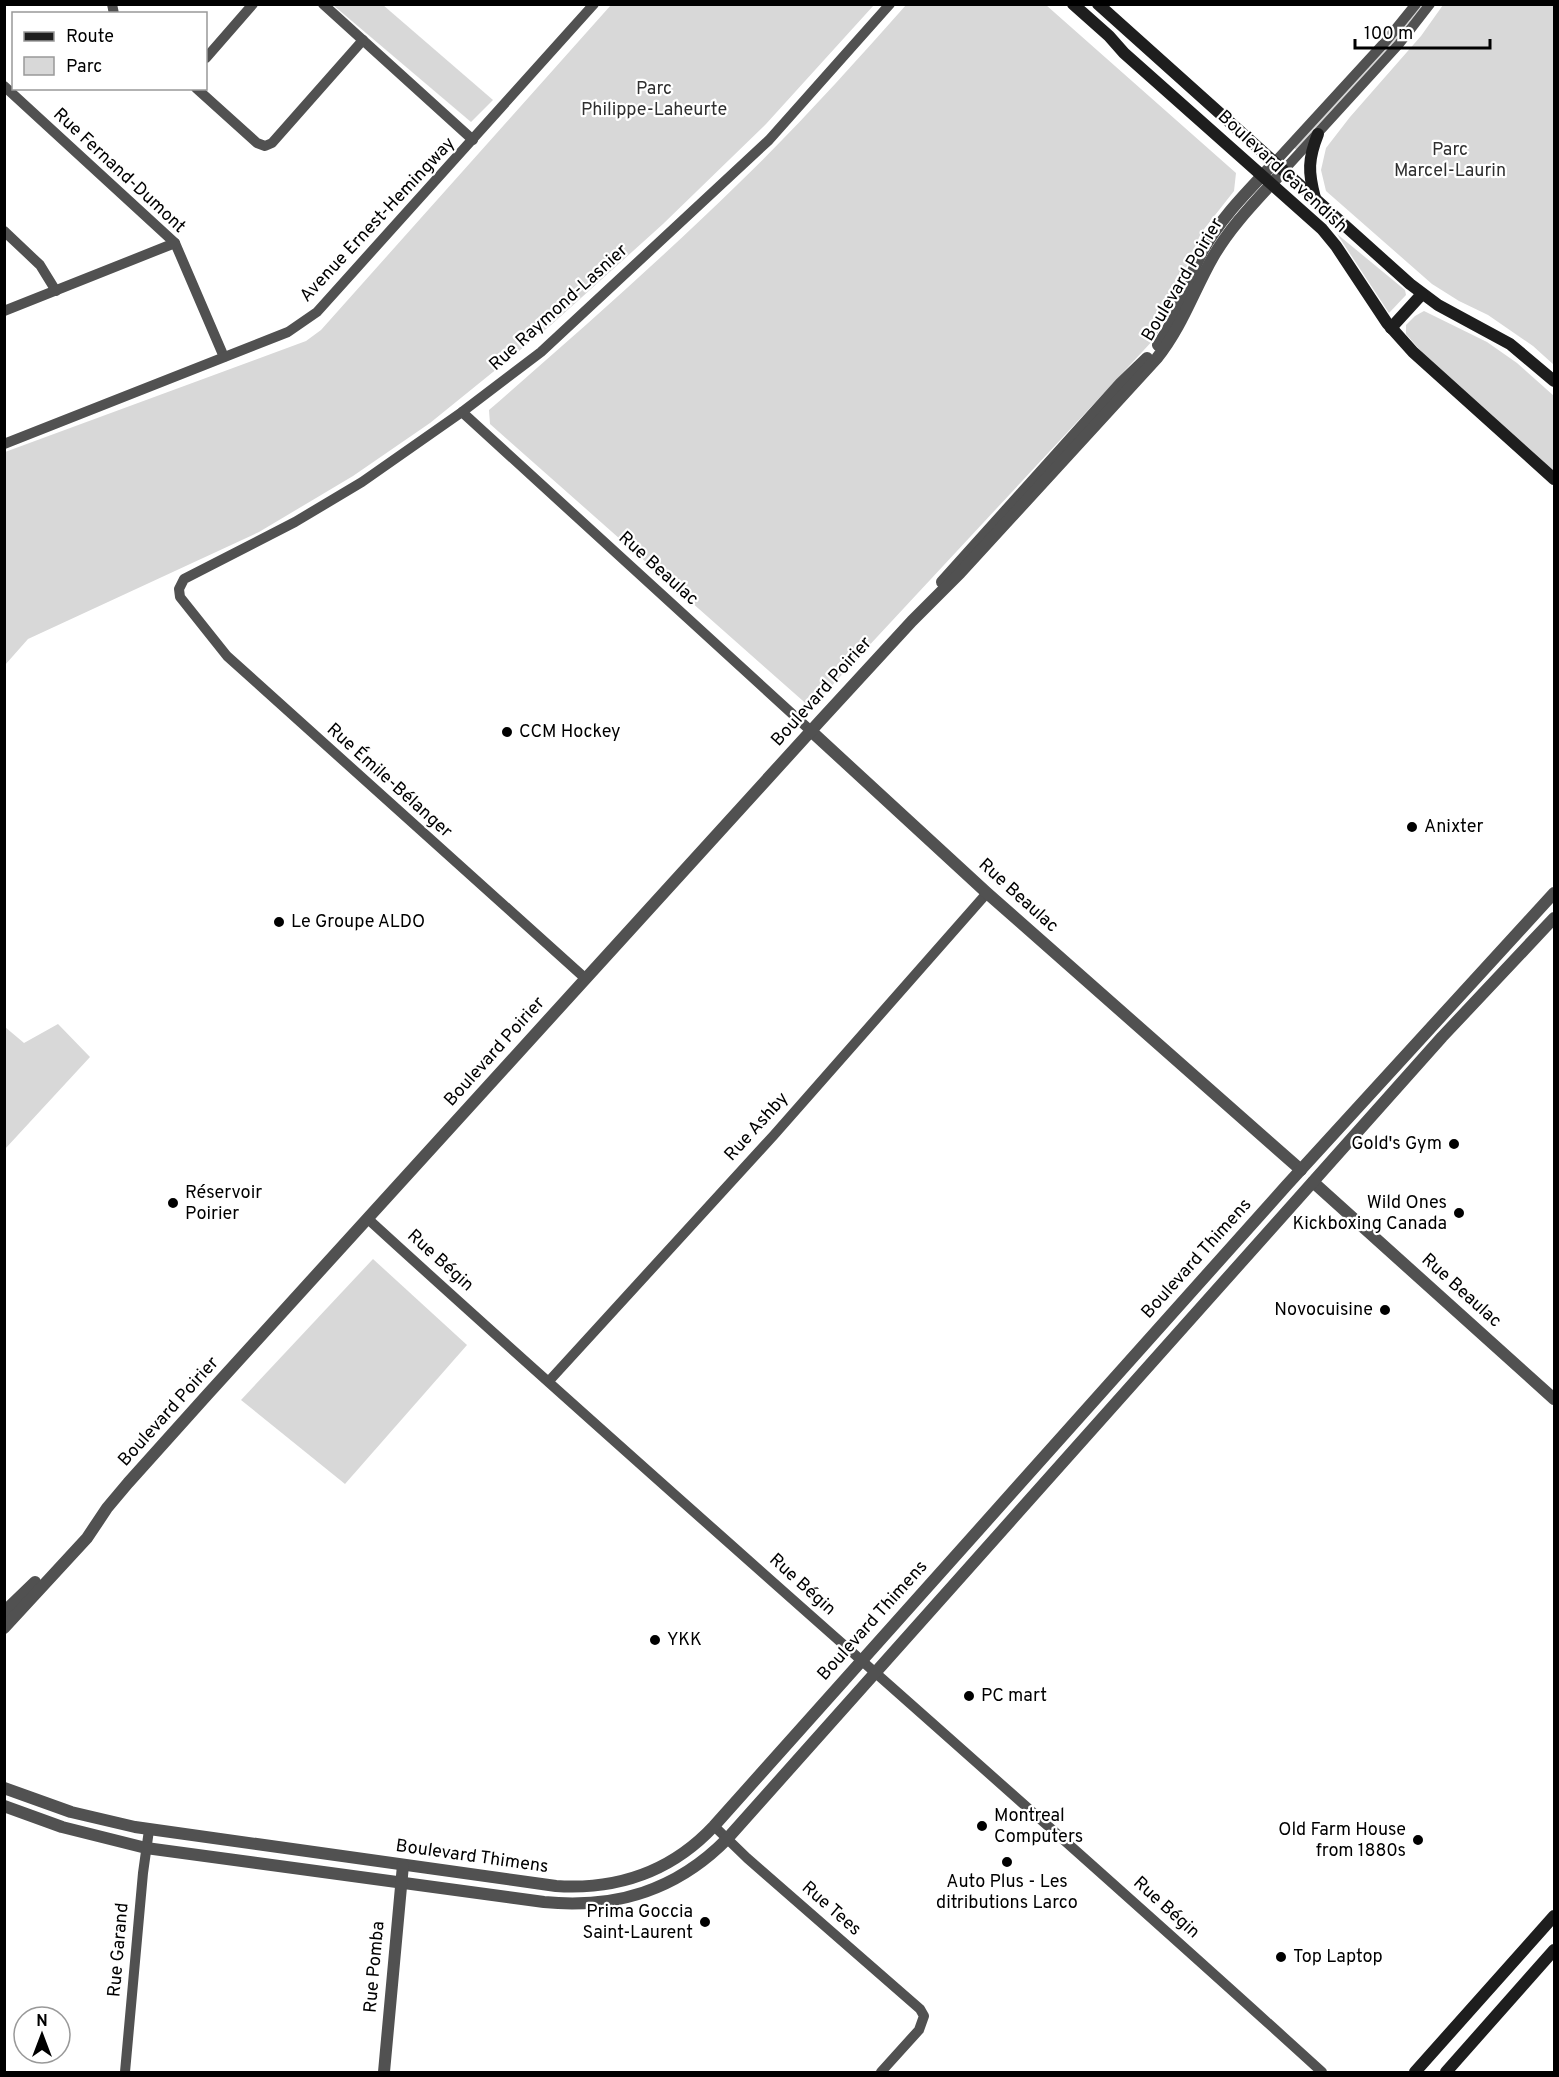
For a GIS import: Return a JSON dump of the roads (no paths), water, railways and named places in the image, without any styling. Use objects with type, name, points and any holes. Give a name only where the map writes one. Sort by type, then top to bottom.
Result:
[{"type":"main road","name":"Boulevard Cavendish","points":[[1073,4],[1124,53],[1268,179],[1329,237],[1391,328],[1416,356],[1554,479]]},
{"type":"main road","name":"Boulevard Cavendish","points":[[1098,4],[1422,294],[1452,313],[1502,339],[1554,381]]},
{"type":"main road","points":[[1115,43],[1127,30]]},
{"type":"main road","points":[[1316,198],[1310,179],[1309,165],[1318,134]]},
{"type":"main road","points":[[1391,328],[1422,294]]},
{"type":"main road","points":[[1415,2073],[1554,1916]]},
{"type":"main road","points":[[1446,2073],[1554,1950]]},
{"type":"street","points":[[207,57],[253,4]]},
{"type":"street","points":[[323,4],[473,140]]},
{"type":"street","name":"Avenue Ernest-Hemingway","points":[[4,444],[288,332],[317,312],[594,4]]},
{"type":"street","name":"Rue Raymond-Lasnier","points":[[180,597],[179,589],[184,579],[304,517],[362,482],[462,412],[541,352],[769,140],[890,4]]},
{"type":"street","name":"Boulevard Poirier","points":[[4,1612],[45,1574],[80,1534],[107,1508],[811,731],[1157,358],[1174,335],[1220,246],[1268,179],[1416,4]]},
{"type":"street","name":"Boulevard Poirier","points":[[1280,166],[1318,134],[1399,44],[1430,4]]},
{"type":"street","points":[[198,90],[257,143],[265,146],[272,143],[363,40]]},
{"type":"street","name":"Rue Fernand-Dumont","points":[[4,86],[175,243],[224,357]]},
{"type":"street","points":[[4,231],[40,265],[56,291]]},
{"type":"street","points":[[4,311],[175,243]]},
{"type":"street","name":"Rue Beaulac","points":[[462,412],[987,893],[1301,1170],[1554,1399]]},
{"type":"street","name":"Rue Émile-Bélanger","points":[[180,597],[232,661],[586,979]]},
{"type":"street","name":"Rue Ashby","points":[[549,1381],[774,1135],[987,893]]},
{"type":"street","name":"Boulevard Thimens","points":[[4,1788],[71,1812],[149,1830],[556,1886],[604,1886],[663,1867],[697,1843],[714,1826],[1301,1170],[1554,893]]},
{"type":"street","name":"Boulevard Thimens","points":[[4,1806],[62,1827],[146,1848],[544,1902],[604,1903],[636,1896],[670,1882],[697,1865],[727,1839],[1450,1029],[1554,918]]},
{"type":"street","name":"Rue Bégin","points":[[368,1219],[1155,1920],[1322,2073]]},
{"type":"street","points":[[1024,1480],[1036,1491]]},
{"type":"street","name":"Boulevard Poirier","points":[[4,1628],[87,1538],[107,1508]]},
{"type":"street","points":[[944,1569],[957,1580]]},
{"type":"street","name":"Rue Tees","points":[[714,1826],[920,2009],[924,2018],[916,2034],[881,2073]]},
{"type":"street","name":"Rue Garand","points":[[125,2073],[149,1830]]},
{"type":"street","name":"Rue Pomba","points":[[384,2073],[403,1865]]},
{"type":"place","name":"CCM Hockey","points":[[507,732]]},
{"type":"place","name":"Anixter","points":[[1412,827]]},
{"type":"place","name":"Le Groupe ALDO","points":[[279,922]]},
{"type":"place","name":"Gold's Gym","points":[[1454,1144]]},
{"type":"place","name":"Réservoir Poirier","points":[[173,1203]]},
{"type":"place","name":"Wild Ones Kickboxing Canada","points":[[1459,1213]]},
{"type":"place","name":"Novocuisine","points":[[1385,1310]]},
{"type":"place","name":"YKK","points":[[655,1640]]},
{"type":"place","name":"PC mart","points":[[969,1696]]},
{"type":"place","name":"Montreal Computers","points":[[982,1826]]},
{"type":"place","name":"Old Farm House from 1880s","points":[[1418,1840]]},
{"type":"place","name":"Auto Plus - Les ditributions Larco","points":[[1007,1862]]},
{"type":"place","name":"Prima Goccia Saint-Laurent","points":[[705,1922]]},
{"type":"place","name":"Top Laptop","points":[[1281,1957]]},
{"type":"park label","name":"Parc Philippe-Laheurte","points":[[654,100]]},
{"type":"park label","name":"Parc Marcel-Laurin","points":[[1450,160]]}]
